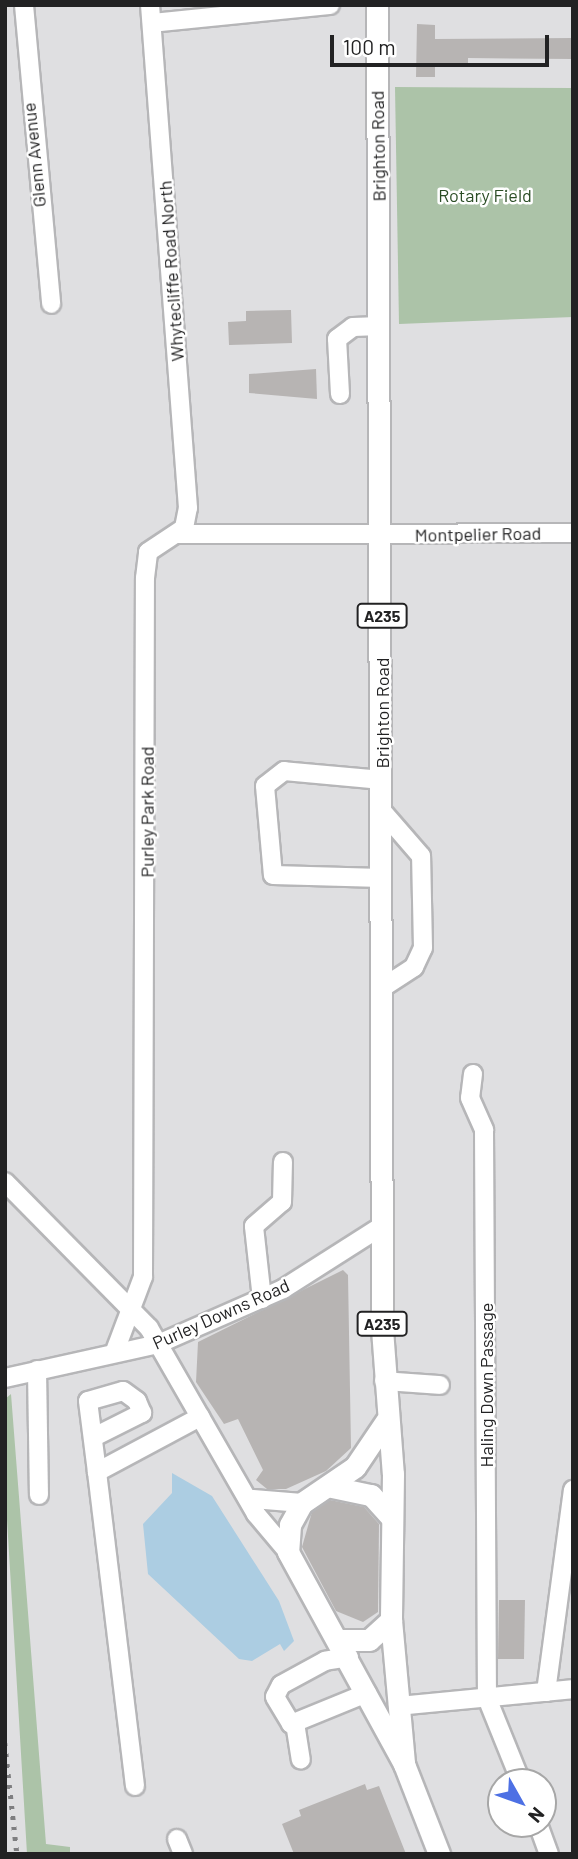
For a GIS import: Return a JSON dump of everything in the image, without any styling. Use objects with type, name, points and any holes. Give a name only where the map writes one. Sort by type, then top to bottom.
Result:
[{"type":"main road","name":"Brighton Road","points":[[377,5],[382,535],[384,1381],[386,1421],[392,1438],[391,1620],[404,1764]]},
{"type":"main road","points":[[386,1421],[364,1457],[332,1487],[302,1503],[290,1525],[288,1552],[345,1648],[404,1764],[439,1854]]},
{"type":"main road","points":[[332,1487],[371,1495],[390,1516]]},
{"type":"main road","points":[[345,1648],[369,1640],[391,1620]]},
{"type":"street","name":"Glenn Avenue","points":[[24,5],[51,304]]},
{"type":"street","points":[[151,14],[330,5]]},
{"type":"street","name":"Whytecliffe Road North","points":[[151,14],[188,508],[177,534]]},
{"type":"street","points":[[340,394],[337,339],[353,327],[380,326]]},
{"type":"street","name":"Montpelier Road","points":[[382,535],[573,533]]},
{"type":"street","points":[[177,534],[382,535]]},
{"type":"street","name":"Purley Park Road","points":[[130,1312],[143,1277],[145,578],[148,552],[177,534]]},
{"type":"street","points":[[382,780],[284,771],[265,786],[273,875],[382,878]]},
{"type":"street","points":[[382,811],[421,856],[423,948],[414,967],[382,988]]},
{"type":"street","name":"Haling Down Passage","points":[[473,1074],[470,1098],[484,1130],[487,1698]]},
{"type":"street","points":[[262,1299],[254,1226],[282,1202],[283,1162]]},
{"type":"street","points":[[5,1182],[158,1344],[200,1417],[253,1499],[275,1543],[288,1552]]},
{"type":"street","name":"Purley Downs Road","points":[[5,1378],[115,1351],[158,1344],[262,1299],[382,1226]]},
{"type":"street","points":[[115,1351],[130,1312]]},
{"type":"street","points":[[37,1370],[39,1495]]},
{"type":"street","points":[[384,1381],[440,1385]]},
{"type":"street","points":[[97,1472],[200,1417]]},
{"type":"street","points":[[93,1437],[135,1786]]},
{"type":"street","points":[[546,1692],[573,1490]]},
{"type":"street","points":[[253,1499],[302,1503]]},
{"type":"street","points":[[301,1760],[295,1723],[275,1697],[281,1685],[345,1648]]},
{"type":"street","points":[[398,1706],[573,1689]]},
{"type":"street","points":[[295,1723],[366,1693]]},
{"type":"street","points":[[487,1698],[515,1768]]},
{"type":"green space","name":"Rotary Field","points":[[395,87],[573,88],[573,317],[399,324]]},
{"type":"green space","points":[[11,1394],[46,1844],[70,1847],[70,1854],[27,1854],[5,1486],[5,1399]]},
{"type":"water","points":[[172,1473],[212,1496],[279,1601],[294,1641],[284,1651],[280,1644],[252,1661],[239,1659],[148,1574],[143,1524],[172,1493]]},
{"type":"building","points":[[417,24],[435,25],[435,39],[573,38],[573,59],[468,58],[468,65],[435,65],[435,77],[416,77]]},
{"type":"building","points":[[291,310],[292,343],[229,345],[228,322],[246,321],[246,311]]},
{"type":"building","points":[[316,369],[317,399],[249,393],[249,374]]},
{"type":"building","points":[[343,1270],[348,1275],[351,1448],[326,1471],[286,1489],[267,1489],[256,1480],[263,1470],[238,1419],[224,1424],[196,1382],[198,1342]]},
{"type":"building","points":[[330,1500],[364,1507],[379,1524],[378,1612],[363,1622],[336,1611],[302,1547],[312,1512]]},
{"type":"building","points":[[499,1600],[525,1600],[524,1659],[498,1659]]},
{"type":"building","points":[[365,1784],[367,1790],[379,1786],[406,1854],[294,1854],[282,1824],[301,1816],[299,1810]]},
{"type":"railway","points":[[5,1743],[17,1854]]}]
